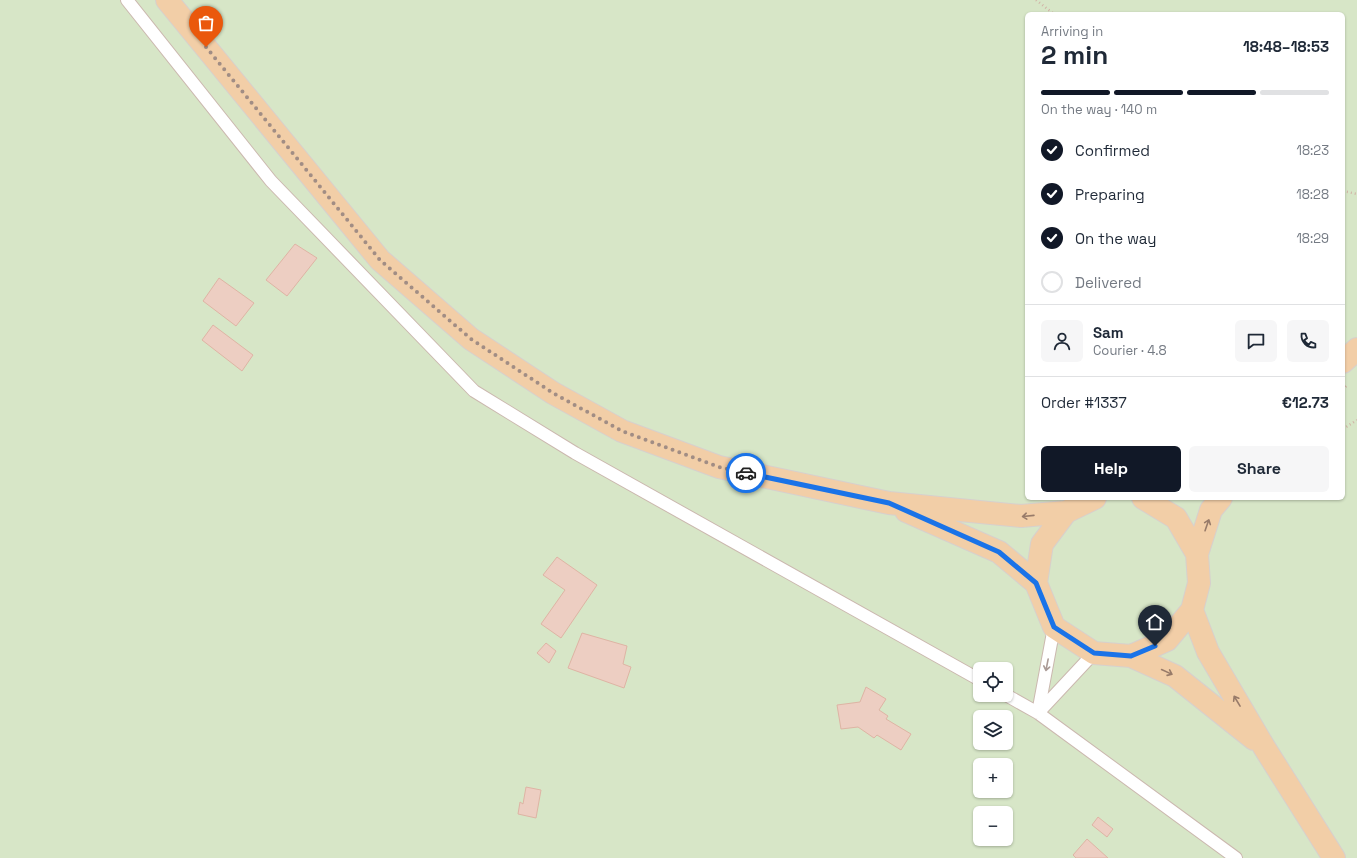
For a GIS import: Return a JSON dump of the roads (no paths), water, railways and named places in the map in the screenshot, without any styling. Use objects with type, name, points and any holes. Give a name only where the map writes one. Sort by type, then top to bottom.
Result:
[{"type":"main road","points":[[167,0],[380,260],[471,339],[553,393],[622,431],[719,467],[889,503],[1021,516],[1066,512],[1091,500]]},
{"type":"main road","points":[[1345,360],[1357,350]]},
{"type":"main road","points":[[1131,656],[1167,640],[1192,610],[1200,583],[1197,554],[1176,518],[1146,500]]},
{"type":"main road","points":[[1197,554],[1212,510],[1220,500]]},
{"type":"main road","points":[[889,503],[999,552],[1036,583],[1054,627],[1094,653],[1131,656],[1174,676],[1264,747]]},
{"type":"main road","points":[[1036,583],[1042,544],[1066,512]]},
{"type":"main road","points":[[1192,610],[1208,652],[1264,747],[1334,858]]},
{"type":"lane","points":[[127,0],[271,181],[474,391],[576,453],[973,676]]},
{"type":"lane","points":[[1038,712],[1054,627]]},
{"type":"lane","points":[[1038,712],[1094,653]]},
{"type":"lane","points":[[1013,699],[1038,712],[1236,858]]}]
